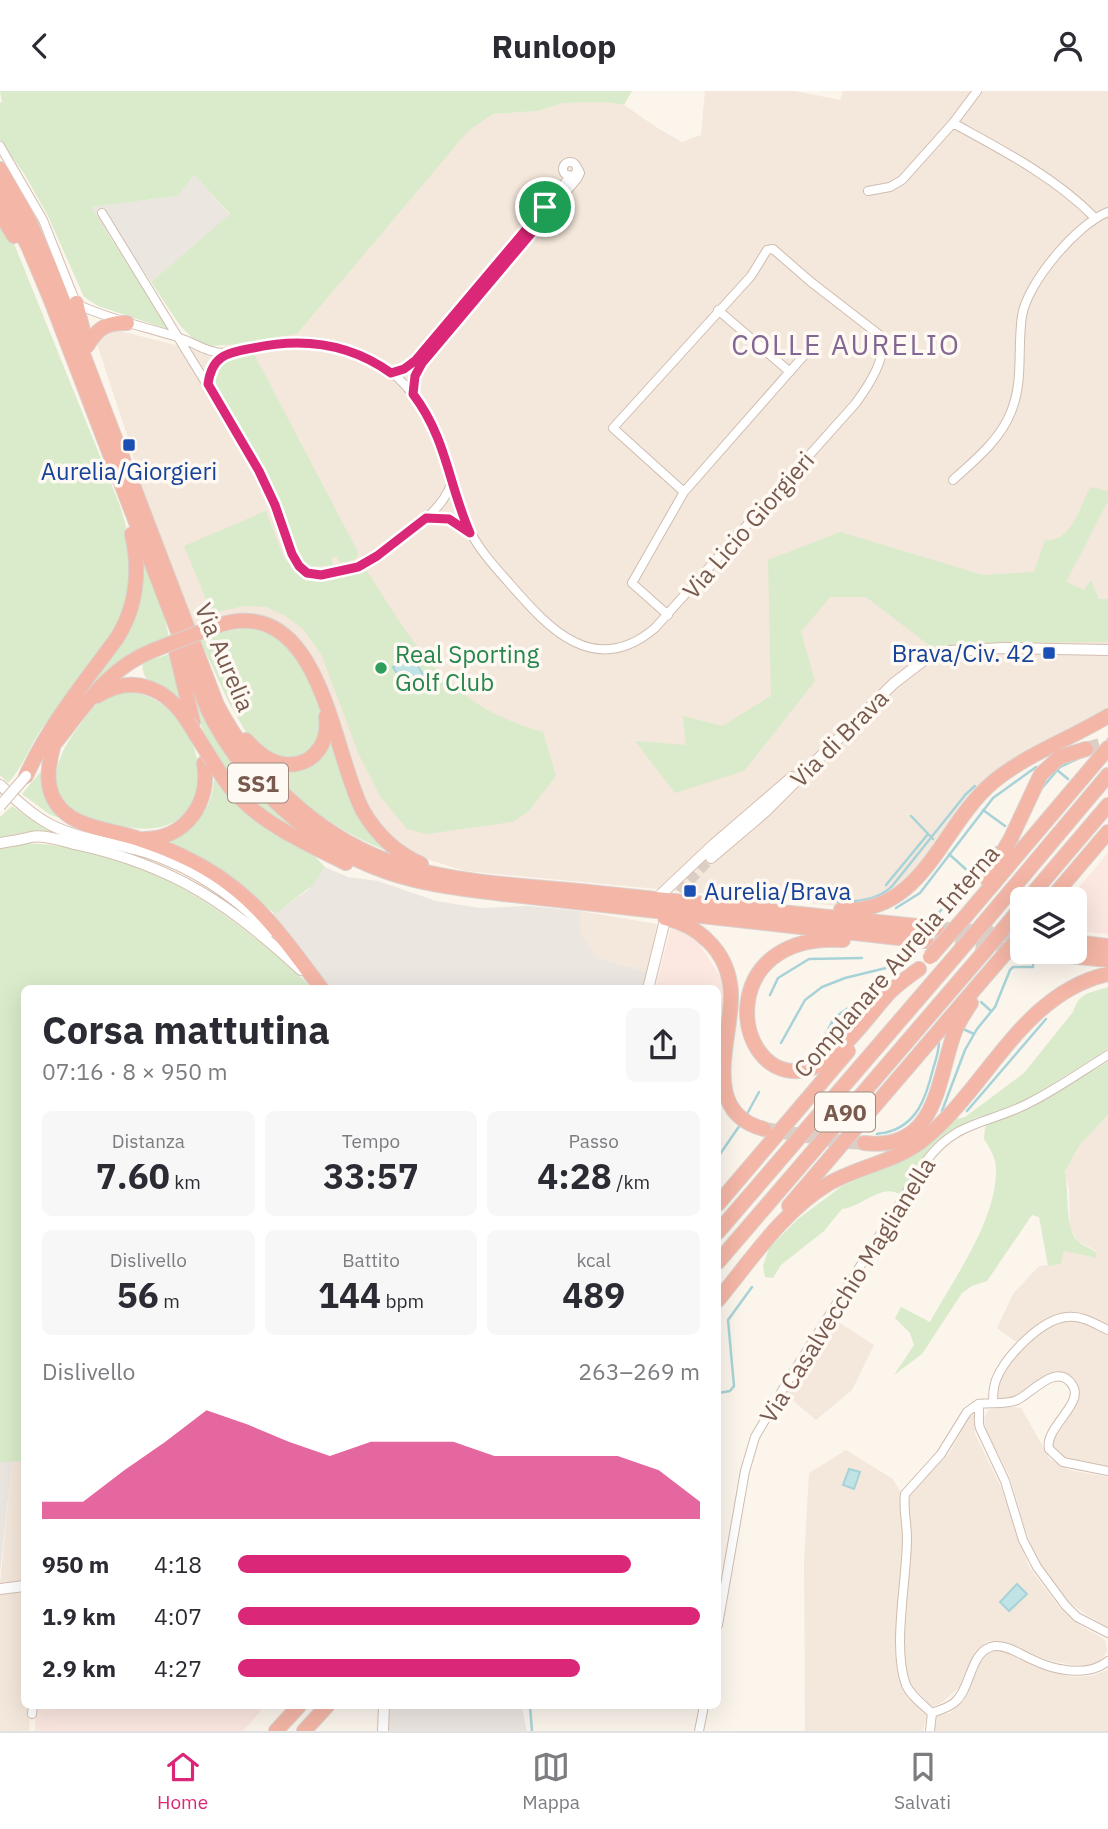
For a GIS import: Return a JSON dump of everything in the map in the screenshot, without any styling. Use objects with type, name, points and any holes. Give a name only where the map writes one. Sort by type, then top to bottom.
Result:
[{"type":"highway","name":"Via Aurelia","points":[[0,169],[27,216],[50,268],[217,705],[234,734],[267,776],[295,804],[362,850],[390,862],[429,872],[655,900],[937,928]]},
{"type":"highway","name":"Via Aurelia","points":[[0,190],[33,255],[214,723],[258,784],[296,819],[346,853],[386,872],[439,885],[926,940]]},
{"type":"highway","points":[[0,213],[18,243],[48,312],[69,350]]},
{"type":"highway","points":[[76,303],[87,346],[122,442],[134,490]]},
{"type":"highway","points":[[87,346],[102,327],[127,323]]},
{"type":"highway","points":[[26,776],[55,721],[117,638],[132,605],[137,574],[135,547],[107,449]]},
{"type":"highway","points":[[163,595],[191,722],[209,762],[236,795],[248,806],[318,849],[389,880],[439,885]]},
{"type":"highway","points":[[26,776],[54,744],[79,709],[114,673],[149,652],[216,627],[237,622],[254,623],[284,635],[306,658],[358,801],[386,842],[405,857],[462,878]]},
{"type":"highway","points":[[143,685],[138,665],[149,652]]},
{"type":"highway","points":[[79,709],[115,686],[143,685],[169,700],[191,722]]},
{"type":"highway","points":[[217,705],[261,754],[276,762],[290,764],[309,759],[322,746],[327,731],[323,702]]},
{"type":"highway","points":[[721,906],[765,904],[850,910],[867,909],[888,902],[917,878],[990,785],[1024,760],[1108,716]]},
{"type":"highway","points":[[54,744],[49,760],[48,787],[59,807],[79,821],[139,839],[204,867],[250,899],[319,985]]},
{"type":"highway","points":[[969,912],[1041,774],[1060,757],[1086,749]]},
{"type":"highway","name":"Complanare Aurelia Interna","points":[[721,1200],[1105,751]]},
{"type":"highway","points":[[139,839],[167,835],[192,818],[205,793],[209,762]]},
{"type":"highway","name":"A90","points":[[721,1229],[1108,775]]},
{"type":"highway","points":[[1038,887],[1108,805]]},
{"type":"highway","points":[[1062,887],[1108,832]]},
{"type":"highway","points":[[1081,865],[1108,843]]},
{"type":"highway","points":[[581,902],[607,910],[678,921],[711,943],[722,958],[730,985],[730,1014],[721,1066]]},
{"type":"highway","name":"A90","points":[[721,1258],[1010,921]]},
{"type":"highway","points":[[909,939],[821,939],[792,946],[778,953],[762,966],[751,985],[747,1012],[753,1040],[762,1056],[776,1067],[797,1072],[819,1066],[833,1055],[893,989],[919,969]]},
{"type":"highway","points":[[1087,940],[1108,939]]},
{"type":"highway","points":[[1087,943],[1108,946]]},
{"type":"highway","points":[[721,1285],[1010,948]]},
{"type":"highway","points":[[1087,958],[1108,960]]},
{"type":"highway","points":[[864,1143],[882,1143],[899,1138],[918,1126],[929,1113],[937,1096],[957,1028],[992,969]]},
{"type":"highway","points":[[721,1297],[799,1206],[833,1181],[889,1160],[922,1141],[1044,1007],[1076,985],[1108,974]]},
{"type":"highway","points":[[722,1061],[724,1084],[732,1106],[758,1127]]},
{"type":"highway","points":[[276,1731],[296,1709]]},
{"type":"highway","points":[[304,1731],[324,1709]]},
{"type":"street","points":[[868,191],[894,186],[902,180],[953,123],[977,91]]},
{"type":"street","points":[[953,123],[1013,156],[1094,217]]},
{"type":"street","points":[[0,146],[43,220],[76,303]]},
{"type":"street","points":[[391,373],[410,365],[430,348],[579,176],[577,167],[575,173],[568,175],[548,209]]},
{"type":"street","points":[[102,213],[259,471],[275,505],[292,554],[307,573],[321,575],[358,567],[377,556],[426,518],[444,500],[452,482]]},
{"type":"street","points":[[953,480],[990,446],[1006,424],[1018,389],[1021,320],[1025,305],[1053,259],[1094,217],[1106,213]]},
{"type":"street","name":"Via Licio Giorgieri","points":[[76,303],[208,350],[227,353],[280,343],[308,341],[359,353],[391,373],[413,394],[436,429],[470,533],[483,552],[528,606],[552,629],[575,643],[603,648],[628,645],[648,634],[668,615],[855,404],[871,383],[882,350],[883,341],[878,334],[770,248],[751,276],[718,310]]},
{"type":"street","points":[[684,492],[613,428],[718,310],[790,372]]},
{"type":"street","points":[[668,615],[632,583],[684,492],[814,344]]},
{"type":"street","points":[[413,394],[416,372],[430,348]]},
{"type":"street","points":[[208,384],[212,367],[227,353]]},
{"type":"street","name":"Via Licio Giorgieri","points":[[426,518],[449,519],[470,533]]},
{"type":"street","name":"Via di Brava","points":[[711,858],[765,812],[893,684],[921,661],[950,651],[1003,648],[1108,650]]},
{"type":"street","points":[[655,900],[790,778],[810,767]]},
{"type":"street","points":[[0,806],[26,776]]},
{"type":"street","points":[[0,785],[28,810],[52,826],[151,854],[208,882],[260,923],[318,985]]},
{"type":"street","points":[[0,843],[25,841],[32,837],[44,838],[110,852],[153,867],[211,897],[239,916],[318,985]]},
{"type":"street","points":[[649,985],[664,924]]},
{"type":"street","name":"Via Casalvecchio Maglianella","points":[[721,1607],[740,1493],[755,1437],[927,1160],[937,1147],[955,1132],[1031,1102],[1108,1055]]},
{"type":"street","points":[[993,1402],[995,1381],[1007,1361],[1018,1347],[1051,1321],[1077,1317],[1108,1330]]},
{"type":"street","points":[[932,1713],[911,1693],[903,1672],[901,1635],[908,1535],[905,1495],[945,1448],[967,1412],[978,1404],[1016,1401],[1038,1384],[1050,1379],[1067,1380],[1074,1387],[1075,1394],[1064,1416],[1049,1436],[1049,1449],[1063,1462],[1108,1471]]},
{"type":"street","points":[[978,1404],[981,1413],[980,1428],[1005,1481],[1023,1540],[1037,1567],[1065,1605],[1077,1616],[1108,1633]]},
{"type":"street","points":[[0,1588],[21,1586]]},
{"type":"street","points":[[932,1713],[956,1703],[980,1654],[993,1646],[1013,1650],[1044,1665],[1063,1669],[1094,1669],[1108,1661]]},
{"type":"street","points":[[382,1731],[384,1709]]},
{"type":"street","points":[[699,1731],[703,1709]]},
{"type":"street","points":[[930,1731],[932,1713]]},
{"type":"shaded area","points":[[705,91],[795,91],[840,100],[843,91],[1108,91],[1108,716],[1006,772],[903,888],[850,907],[465,871],[417,856],[396,846],[365,808],[314,663],[302,643],[275,622],[196,628],[141,486],[97,344],[99,337],[116,330],[212,354],[226,345],[297,334],[468,130],[493,114],[537,111],[563,103],[605,102],[624,105],[682,142],[701,135]]},
{"type":"shaded area","points":[[194,175],[230,215],[151,282],[116,231],[108,234],[90,207],[178,196]]},
{"type":"shaded area","points":[[1108,853],[1108,934],[1087,932],[1087,887],[1079,887]]},
{"type":"shaded area","points":[[325,867],[348,877],[378,881],[436,901],[480,908],[529,906],[580,911],[580,933],[596,957],[647,972],[644,985],[326,985],[272,915],[307,891]]},
{"type":"shaded area","points":[[580,911],[657,924],[647,972],[596,957],[579,933]]},
{"type":"shaded area","points":[[671,928],[687,933],[700,945],[722,979],[724,1011],[721,1030],[721,985],[656,985]]},
{"type":"shaded area","points":[[1108,1115],[1108,1326],[1089,1316],[1072,1313],[1058,1315],[1041,1322],[1016,1342],[997,1328],[1013,1294],[1039,1266],[1061,1264],[1064,1251],[1096,1258],[1096,1251],[1078,1241],[1070,1228],[1069,1189],[1065,1173],[1079,1146]]},
{"type":"shaded area","points":[[832,1318],[874,1345],[852,1390],[816,1420],[785,1394]]},
{"type":"shaded area","points":[[1068,1320],[1108,1334],[1108,1467],[1060,1457],[1053,1448],[1052,1439],[1077,1399],[1079,1390],[1067,1375],[1049,1376],[1036,1381],[1013,1398],[996,1399],[998,1381],[1025,1345],[1053,1323]]},
{"type":"shaded area","points":[[1007,1406],[1021,1408],[1050,1459],[1069,1470],[1108,1477],[1108,1627],[1065,1599],[1037,1560],[1010,1477],[986,1430],[984,1418],[988,1411]]},
{"type":"shaded area","points":[[971,1413],[974,1413],[975,1434],[1001,1487],[1029,1567],[1059,1607],[1105,1640],[1105,1655],[1098,1662],[1073,1665],[1048,1660],[997,1641],[988,1641],[975,1651],[960,1687],[941,1703],[929,1708],[923,1731],[805,1731],[804,1562],[809,1473],[846,1450],[893,1479],[901,1493],[949,1454]]},
{"type":"shaded area","points":[[0,1423],[21,1456],[21,1461],[12,1462],[0,1572]]},
{"type":"shaded area","points":[[12,1461],[21,1461],[21,1581],[0,1584]]},
{"type":"shaded area","points":[[21,1592],[21,1709],[30,1709],[29,1731],[0,1731],[0,1595]]},
{"type":"shaded area","points":[[998,1649],[1048,1671],[1072,1677],[1091,1676],[1108,1670],[1108,1731],[933,1731],[934,1714],[950,1713],[963,1701],[980,1660]]},
{"type":"shaded area","points":[[36,1709],[262,1709],[243,1731],[35,1731]]},
{"type":"shaded area","points":[[391,1709],[522,1709],[527,1731],[387,1731]]},
{"type":"green space","points":[[0,91],[632,91],[624,105],[605,102],[563,103],[537,111],[493,114],[468,131],[297,334],[212,346],[196,341],[181,327],[151,282],[230,214],[194,175],[178,196],[91,207],[170,330],[98,306],[84,297],[48,216],[25,175],[0,140]]},
{"type":"green space","points":[[0,209],[119,503],[130,543],[133,573],[120,622],[98,658],[45,724],[8,783],[0,775]]},
{"type":"green space","points":[[254,354],[358,552],[356,559],[340,563],[337,556],[331,558],[333,565],[313,567],[301,562],[273,488],[216,384],[222,364],[233,358]]},
{"type":"green space","points":[[1090,487],[1108,491],[1108,501],[1066,582],[1084,590],[1091,580],[1099,599],[1108,599],[1108,642],[1004,643],[933,648],[866,597],[830,597],[801,632],[815,681],[744,771],[675,793],[635,741],[686,745],[683,716],[722,726],[771,696],[768,560],[840,532],[983,575],[1034,572],[1045,540],[1062,536],[1068,530]]},
{"type":"green space","name":"Real Sporting Golf Club","points":[[266,511],[284,558],[305,581],[325,582],[367,571],[402,625],[438,671],[482,707],[510,721],[543,732],[556,776],[528,812],[512,822],[427,834],[407,829],[380,796],[359,755],[322,656],[304,630],[286,616],[266,607],[244,606],[212,613],[184,546]]},
{"type":"green space","points":[[143,560],[163,612],[169,637],[113,667],[77,702],[139,602]]},
{"type":"green space","points":[[247,628],[267,633],[284,643],[308,676],[324,727],[310,754],[281,760],[255,744],[228,701],[200,640],[215,633]]},
{"type":"green space","points":[[170,654],[183,706],[150,683],[143,670],[143,662]]},
{"type":"green space","points":[[191,691],[213,732],[237,767],[298,831],[283,824],[246,797],[206,742]]},
{"type":"green space","points":[[132,692],[160,703],[181,722],[194,747],[199,774],[194,799],[180,818],[154,828],[117,825],[77,813],[65,804],[56,782],[60,758],[90,711],[105,699]]},
{"type":"green space","points":[[332,744],[388,851],[354,836],[305,804],[265,764],[277,769]]},
{"type":"green space","points":[[43,769],[69,822],[49,814],[22,794]]},
{"type":"green space","points":[[214,771],[308,849],[325,867],[313,885],[275,914],[234,880],[164,842],[201,815],[211,796]]},
{"type":"green space","points":[[12,806],[39,825],[65,837],[35,831],[0,837],[0,817]]},
{"type":"green space","points":[[21,843],[85,850],[144,869],[225,915],[291,967],[308,985],[21,985],[21,1461],[0,1462],[0,845]]},
{"type":"green space","points":[[1108,987],[1108,1049],[1016,1107],[976,1118],[953,1131],[901,1195],[887,1191],[842,1209],[824,1231],[781,1265],[773,1278],[765,1277],[763,1266],[769,1248],[798,1219],[842,1186],[917,1154],[952,1120],[965,1117],[1024,1073],[1082,997]]},
{"type":"green space","points":[[1108,1062],[1108,1115],[1079,1146],[1065,1172],[1070,1225],[1078,1241],[1096,1252],[1096,1258],[1064,1251],[1061,1264],[1048,1266],[1039,1217],[1032,1215],[987,1281],[962,1293],[922,1354],[894,1375],[914,1345],[910,1333],[895,1318],[901,1307],[930,1322],[982,1228],[994,1188],[996,1169],[994,1157],[984,1139],[985,1127],[990,1122],[1015,1115]]},
{"type":"water","points":[[412,656],[428,683],[409,694],[393,667]]},
{"type":"water","points":[[849,1469],[860,1472],[854,1489],[843,1485]]},
{"type":"water","points":[[1017,1584],[1027,1594],[1009,1611],[1000,1602]]},
{"type":"waterway","points":[[1042,788],[1060,767],[1077,759]]},
{"type":"waterway","points":[[896,908],[920,893],[993,798],[1036,767]]},
{"type":"waterway","points":[[1057,770],[1068,779]]},
{"type":"waterway","points":[[806,899],[864,900],[885,892],[975,786]]},
{"type":"waterway","points":[[983,810],[1005,826]]},
{"type":"waterway","points":[[911,816],[933,839]]},
{"type":"waterway","points":[[886,885],[928,834]]},
{"type":"waterway","points":[[938,914],[978,863],[997,847]]},
{"type":"waterway","points":[[949,854],[970,873]]},
{"type":"waterway","points":[[781,1043],[805,1000],[822,987],[886,968],[906,953]]},
{"type":"waterway","points":[[770,995],[778,978],[809,959],[862,958]]},
{"type":"waterway","points":[[943,1114],[965,1050],[977,1029],[995,1007],[1010,970],[1013,967],[1033,965]]},
{"type":"waterway","points":[[981,1002],[991,1011]]},
{"type":"waterway","points":[[811,1055],[821,1043],[834,1018],[855,1003]]},
{"type":"waterway","points":[[967,1111],[1046,1019]]},
{"type":"waterway","points":[[832,1024],[842,1034]]},
{"type":"waterway","points":[[961,1028],[974,1034]]},
{"type":"waterway","points":[[884,1133],[905,1124],[918,1109],[927,1090],[939,1042]]},
{"type":"waterway","points":[[747,1114],[759,1092]]},
{"type":"waterway","points":[[721,1153],[740,1125]]},
{"type":"waterway","points":[[877,1134],[882,1133]]},
{"type":"waterway","points":[[721,1392],[730,1391],[734,1386],[728,1320],[752,1287]]},
{"type":"waterway","points":[[530,1709],[532,1731]]},
{"type":"tunnel","points":[[1086,749],[1108,745]]},
{"type":"tunnel","points":[[672,905],[683,888],[711,858]]},
{"type":"tunnel","points":[[937,928],[1010,935]]},
{"type":"tunnel","points":[[934,941],[1010,950]]},
{"type":"tunnel","points":[[764,1129],[864,1143]]},
{"type":"place","name":"Aurelia/Giorgieri","points":[[129,445]]},
{"type":"place","name":"Brava/Civ. 42","points":[[1049,653]]},
{"type":"place","name":"Real Sporting Golf Club","points":[[381,668]]},
{"type":"place","name":"Aurelia/Brava","points":[[690,891]]},
{"type":"district","name":"COLLE AURELIO","points":[[846,344]]},
{"type":"route","points":[[545,207],[550,211],[422,363],[415,376],[413,394],[436,429],[470,533],[449,519],[426,518],[377,556],[358,567],[321,575],[307,573],[292,554],[267,486],[208,384],[212,367],[227,353],[290,341],[308,341],[359,353],[391,373],[404,369],[416,360],[545,207]]}]
